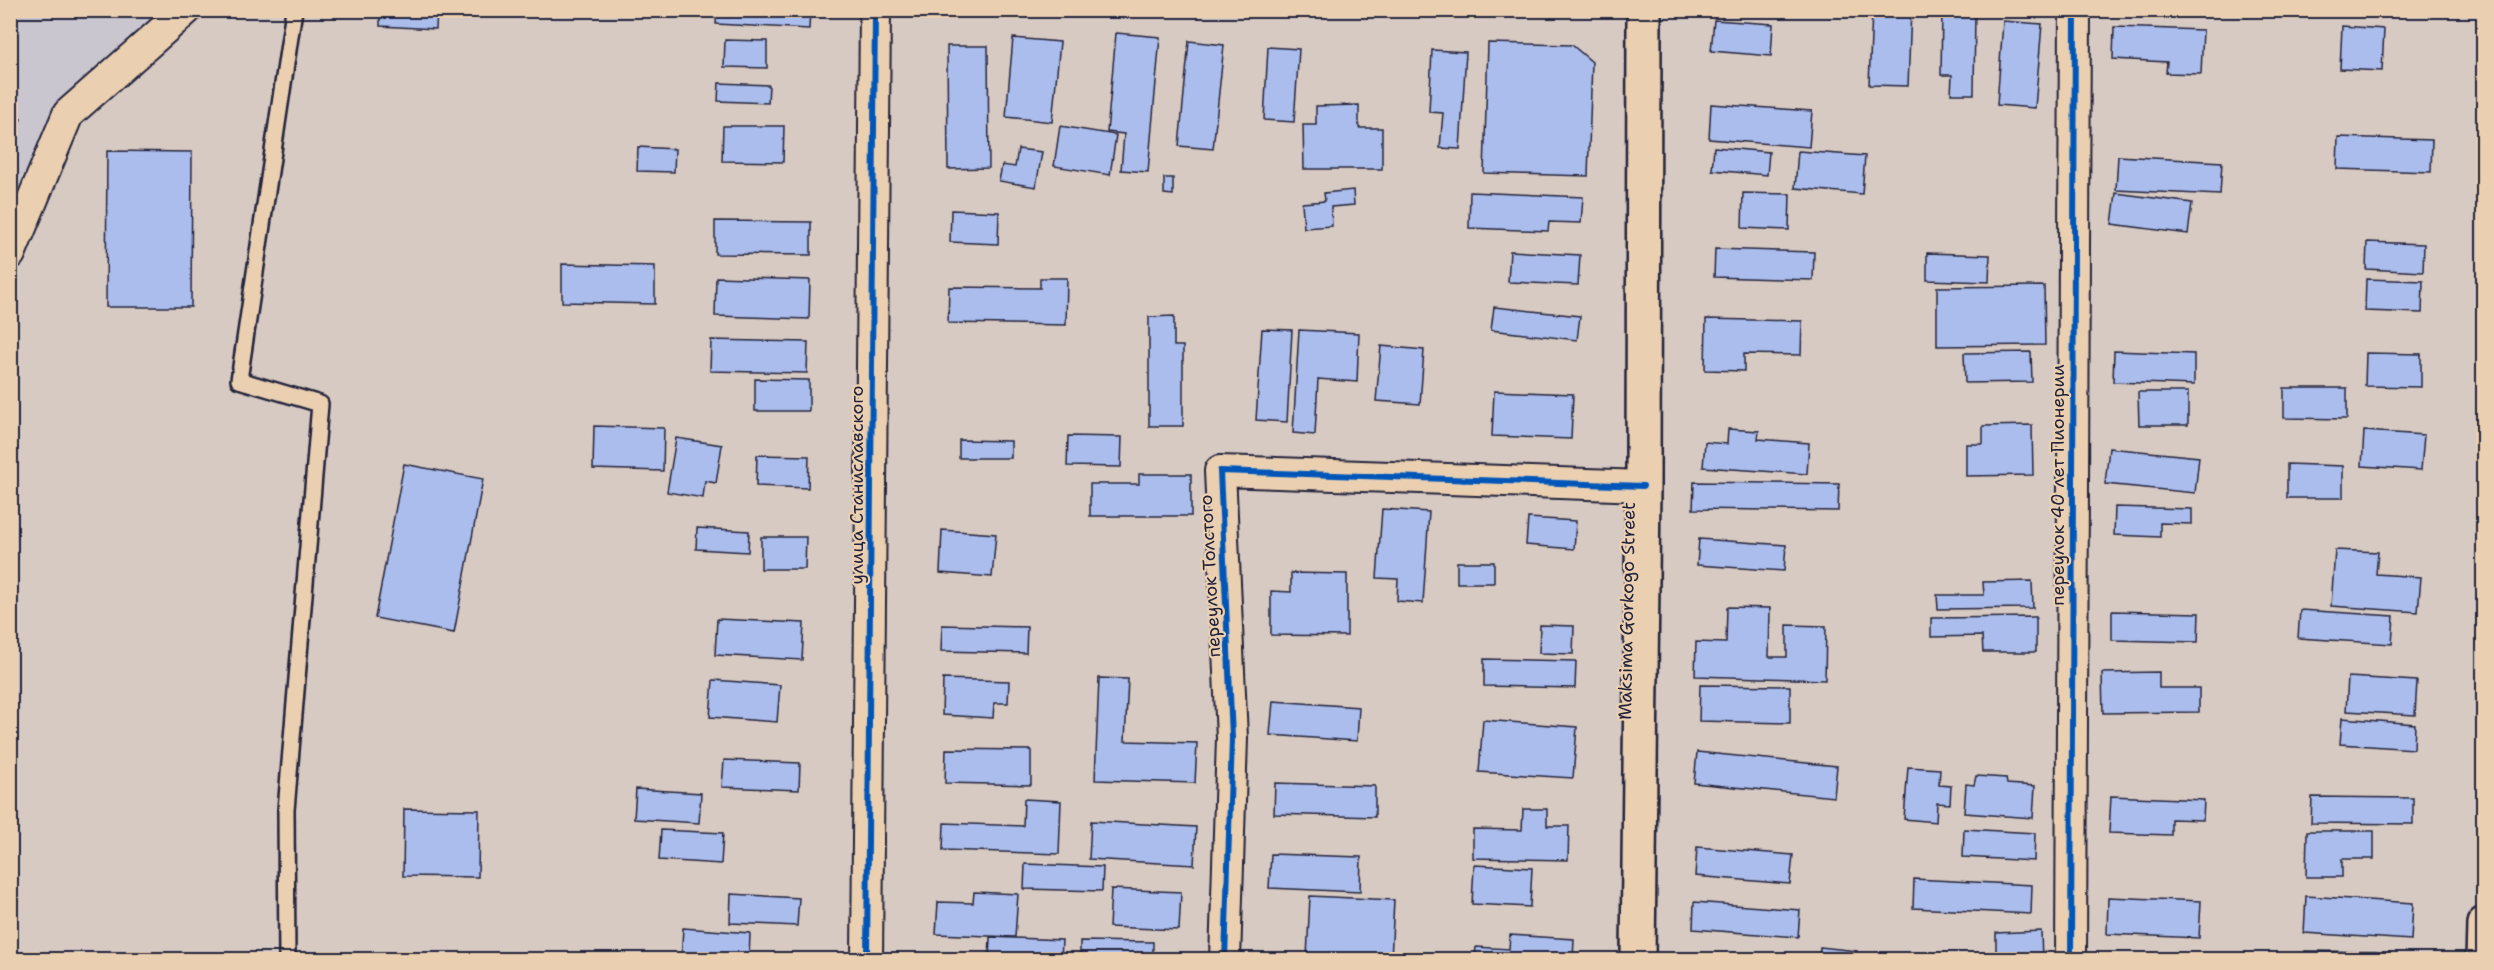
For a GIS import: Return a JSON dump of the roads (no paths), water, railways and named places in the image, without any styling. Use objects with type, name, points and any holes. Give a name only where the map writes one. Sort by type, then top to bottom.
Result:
[{"type":"main road","name":"Maksima Gorkogo Street","points":[[1638,960],[1643,486],[1644,10]]},
{"type":"main road","points":[[2483,960],[2484,924]]},
{"type":"street","points":[[10,254],[68,114],[186,10]]},
{"type":"street","name":"улица Станиславского","points":[[867,960],[875,10]]},
{"type":"street","name":"переулок 40 лет Пионерии","points":[[2071,960],[2075,10]]},
{"type":"street","name":"переулок Толстого","points":[[1225,960],[1233,738],[1220,471],[1643,486]]},
{"type":"lane","points":[[287,960],[286,810],[320,404],[238,380],[294,10]]}]
